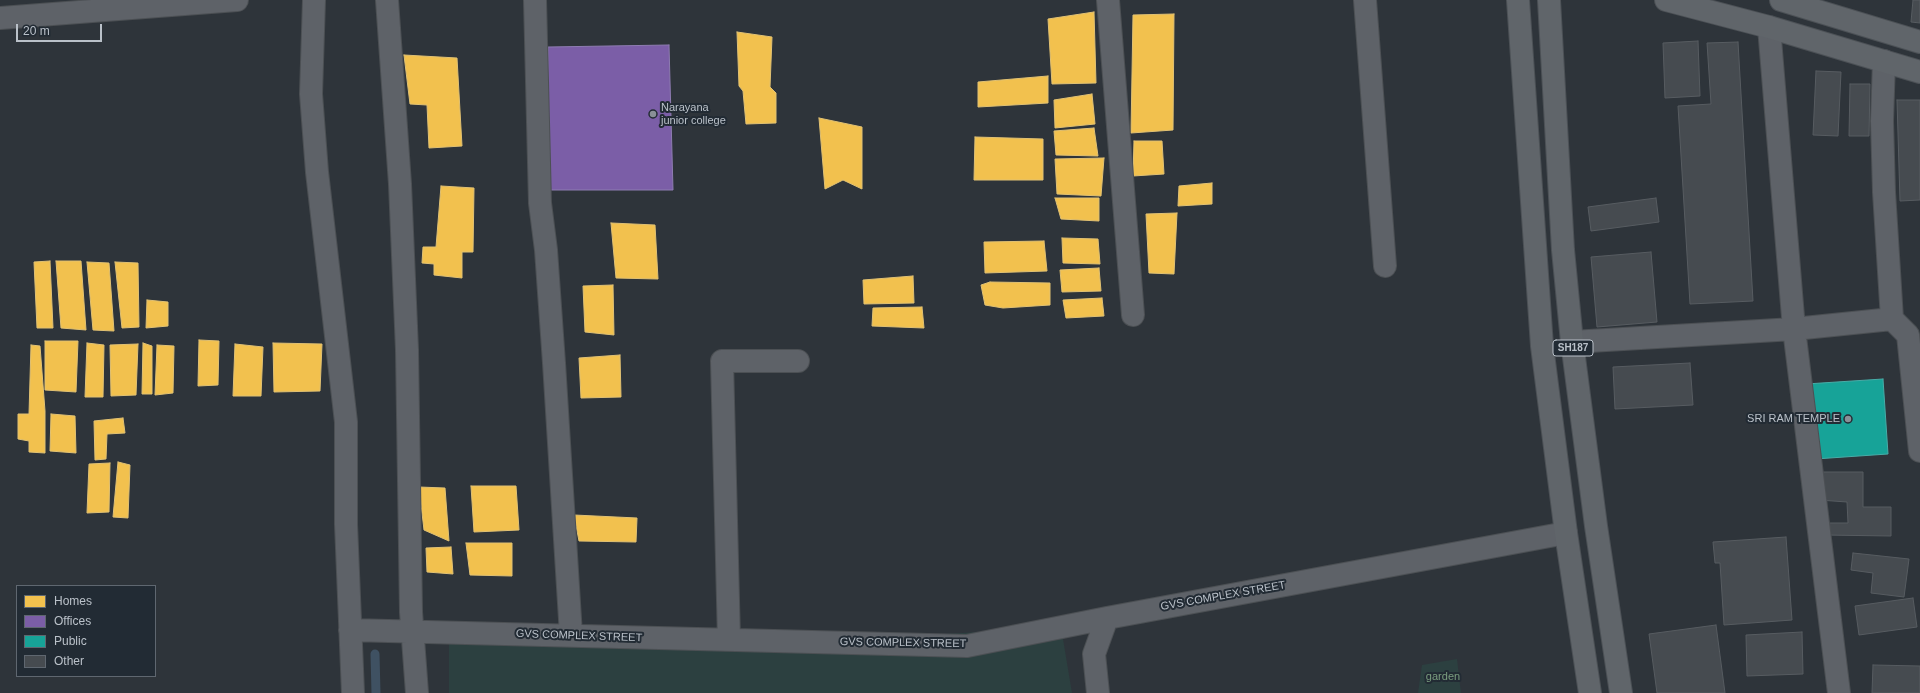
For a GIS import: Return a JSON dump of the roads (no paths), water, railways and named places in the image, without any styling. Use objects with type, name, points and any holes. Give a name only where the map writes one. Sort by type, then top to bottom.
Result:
[{"type":"main road","name":"SH187","points":[[1518,0],[1542,346],[1566,533],[1590,693]]},
{"type":"main road","name":"SH187","points":[[1549,0],[1563,250],[1572,342],[1596,526],[1621,693]]},
{"type":"main road","points":[[1666,0],[1769,27],[1920,72]]},
{"type":"main road","points":[[1781,0],[1805,4],[1920,42]]},
{"type":"street","points":[[0,18],[237,0]]},
{"type":"street","points":[[314,0],[311,94],[317,172],[346,422],[346,524],[353,693]]},
{"type":"street","points":[[387,0],[400,184],[407,334],[412,631],[417,693]]},
{"type":"street","points":[[535,0],[540,203],[546,250],[572,635]]},
{"type":"street","points":[[1108,0],[1133,315]]},
{"type":"street","points":[[1365,0],[1385,266]]},
{"type":"street","points":[[1769,27],[1794,329],[1839,693]]},
{"type":"street","points":[[1884,61],[1882,121],[1884,192],[1892,319],[1908,335],[1920,451]]},
{"type":"street","points":[[1572,342],[1794,329],[1892,319]]},
{"type":"street","points":[[729,640],[722,361],[798,362]]},
{"type":"street","name":"GVS COMPLEX STREET","points":[[350,630],[967,646],[1107,618],[1566,533]]},
{"type":"street","points":[[1098,693],[1094,654],[1107,618]]},
{"type":"waterway","points":[[375,654],[376,693]]},
{"type":"place","name":"Narayana junior college","points":[[653,114]]},
{"type":"place","name":"SRI RAM TEMPLE","points":[[1848,419]]},
{"type":"park label","name":"garden","points":[[1443,677]]}]
